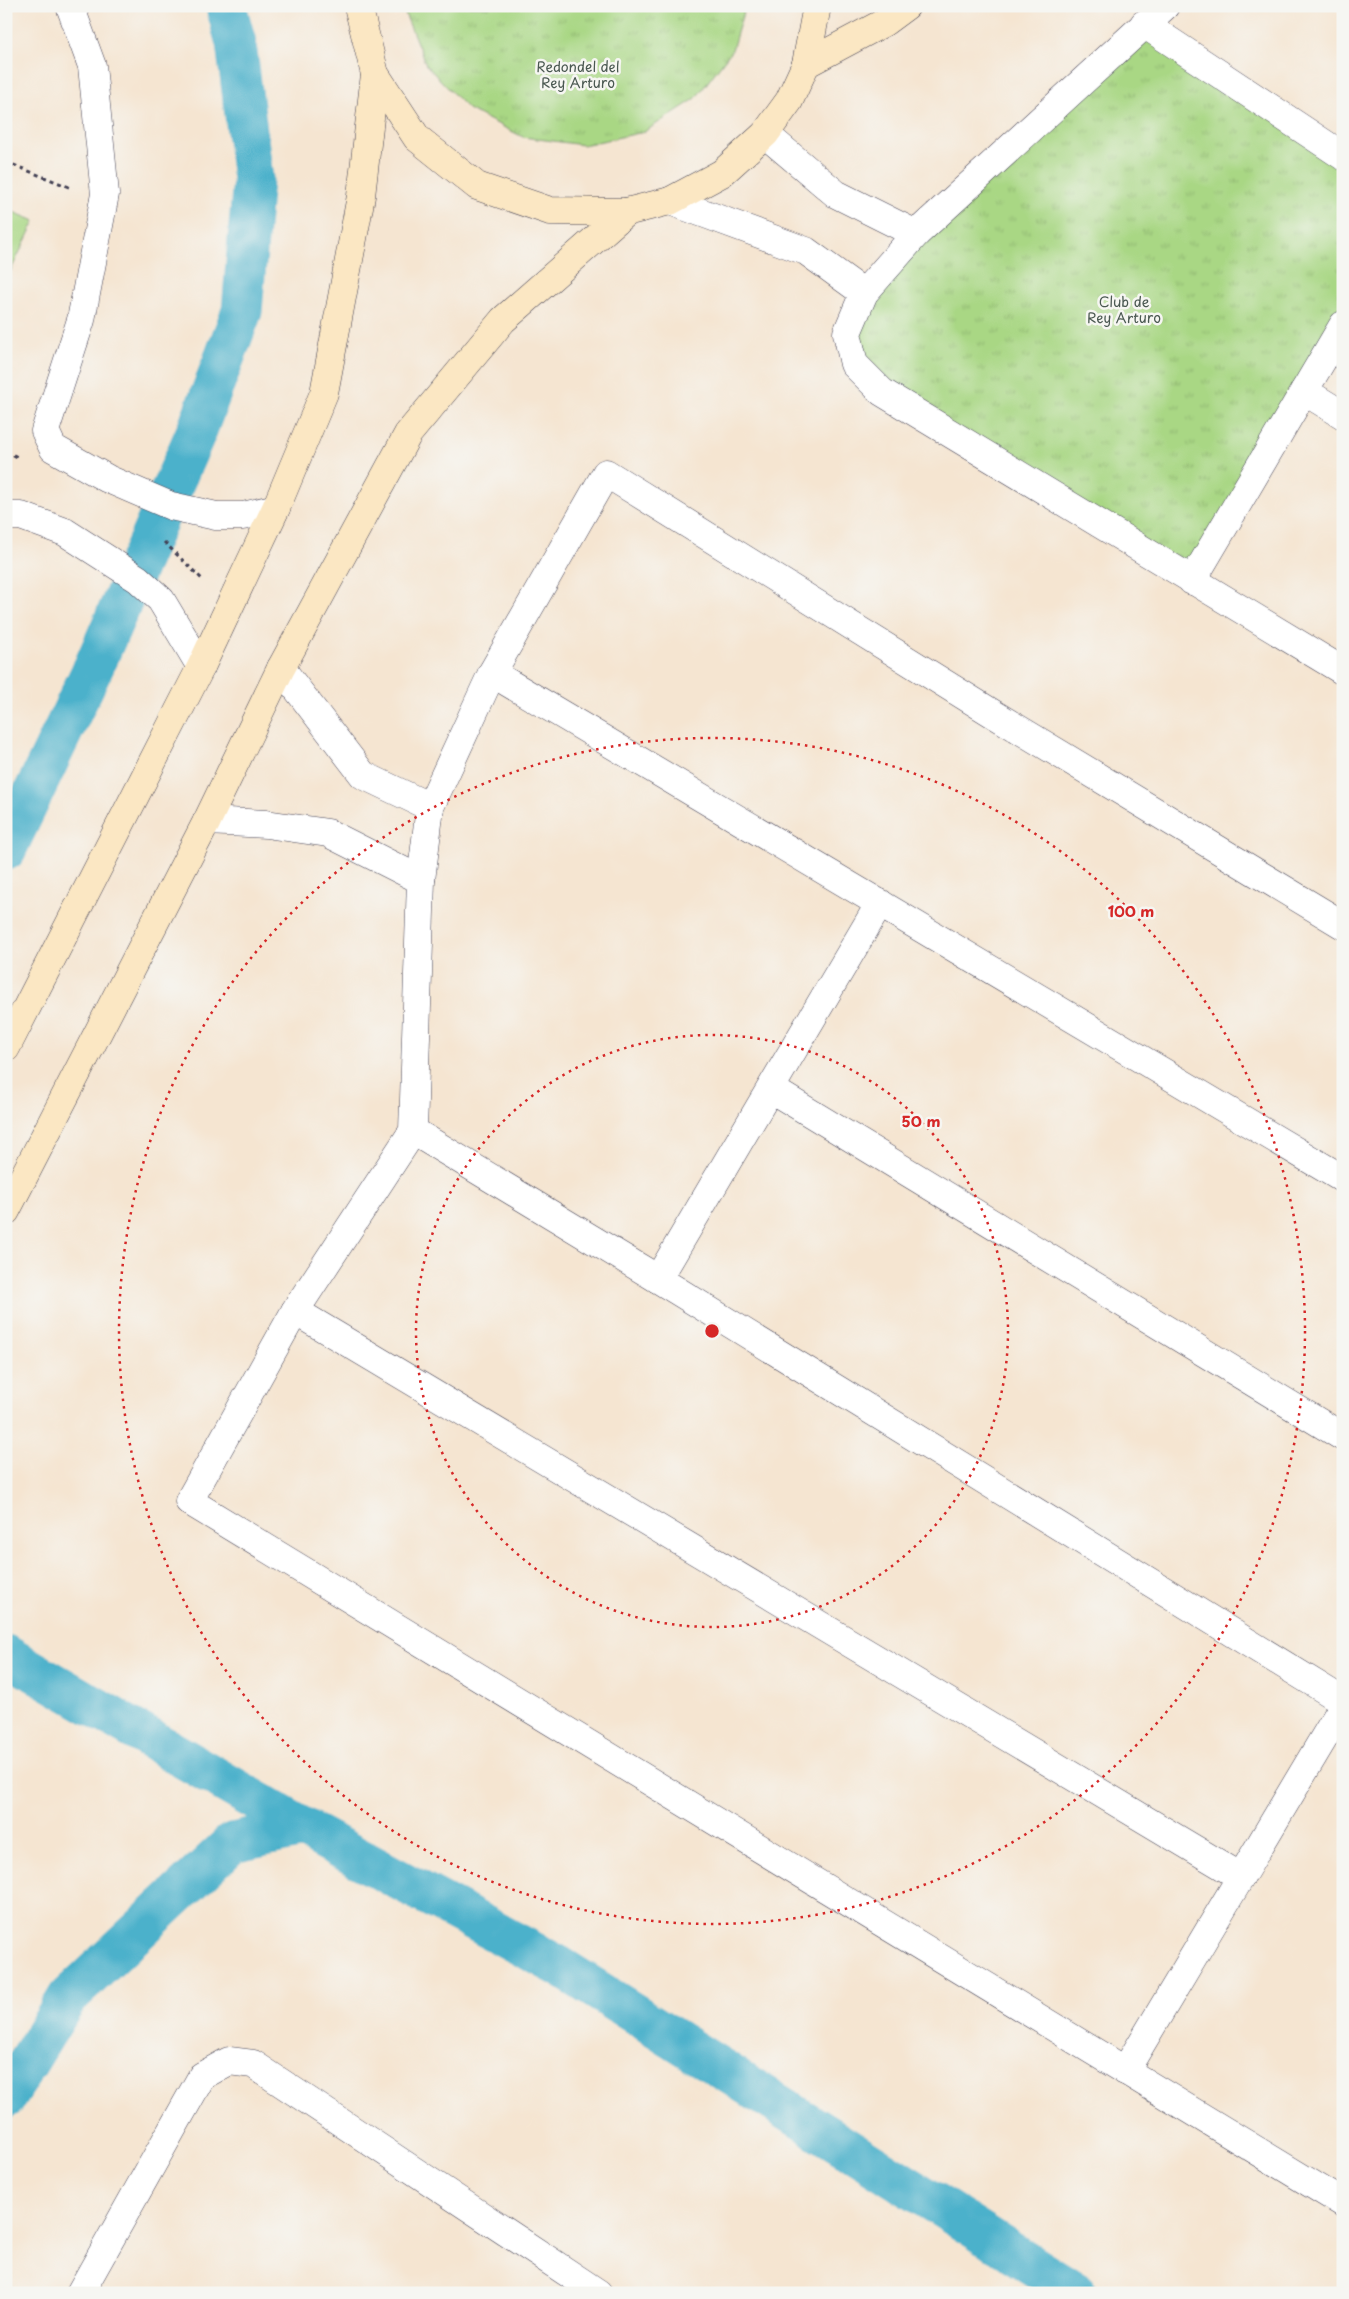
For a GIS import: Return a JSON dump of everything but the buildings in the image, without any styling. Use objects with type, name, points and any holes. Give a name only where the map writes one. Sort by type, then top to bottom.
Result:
[{"type":"street","points":[[70,6],[92,66],[105,194],[80,320],[45,431],[53,448],[108,479],[171,506],[216,516],[243,516],[276,508]]},
{"type":"street","points":[[358,6],[375,74],[417,138],[477,186],[550,211],[626,212],[670,201],[722,173],[766,134],[789,101],[806,64],[816,6]]},
{"type":"street","points":[[806,64],[883,24],[906,6]]},
{"type":"street","points":[[1165,6],[916,234],[864,293],[847,333],[854,364],[882,392],[1343,671]]},
{"type":"street","points":[[1144,24],[1343,156]]},
{"type":"street","points":[[6,1048],[201,667],[276,508],[324,393],[361,196],[375,74]]},
{"type":"street","points":[[766,134],[836,194],[916,234]]},
{"type":"street","points":[[670,201],[806,251],[864,293]]},
{"type":"street","points":[[6,1211],[206,821],[281,668],[408,434],[503,320],[626,212]]},
{"type":"street","points":[[1192,581],[1343,325]]},
{"type":"street","points":[[1304,391],[1343,415]]},
{"type":"street","points":[[1340,2196],[1125,2071],[188,1501],[295,1311],[413,1131],[422,880],[430,808],[492,674],[606,473],[992,713],[1343,925]]},
{"type":"street","points":[[6,516],[21,516],[65,532],[138,579],[161,600],[201,667]]},
{"type":"street","points":[[281,668],[363,775],[430,808]]},
{"type":"street","points":[[492,674],[1343,1179]]},
{"type":"street","points":[[206,821],[266,824],[328,832],[422,880]]},
{"type":"street","points":[[658,1279],[880,904]]},
{"type":"street","points":[[771,1089],[1343,1438]]},
{"type":"street","points":[[413,1131],[658,1279],[1343,1701]]},
{"type":"street","points":[[295,1311],[1241,1877]]},
{"type":"street","points":[[1125,2071],[1343,1706]]},
{"type":"street","points":[[81,2292],[202,2076],[229,2061],[254,2064],[598,2293]]},
{"type":"path","points":[[160,538],[230,606]]},
{"type":"green space","name":"Redondel del Rey Arturo","points":[[402,6],[745,6],[732,50],[695,99],[644,132],[583,145],[523,137],[468,109],[426,65]]},
{"type":"green space","name":"Club de Rey Arturo","points":[[1144,24],[1343,156],[1343,326],[1192,581],[854,364],[864,293]]},
{"type":"green space","points":[[6,209],[35,221],[6,280]]},
{"type":"waterway","points":[[6,850],[94,666],[197,430],[242,311],[253,179],[236,43],[226,6]]},
{"type":"waterway","points":[[6,1655],[303,1828]]},
{"type":"waterway","points":[[6,2098],[68,1997],[232,1843],[303,1828],[559,1966],[1077,2293]]}]
